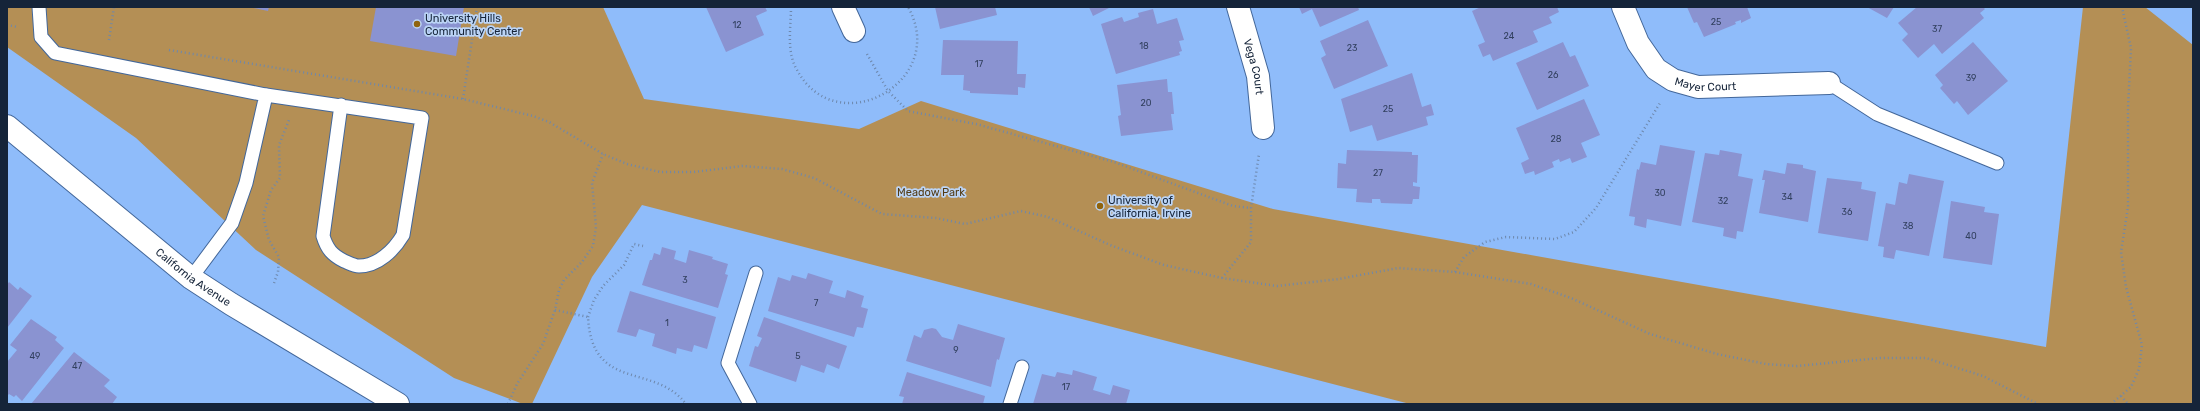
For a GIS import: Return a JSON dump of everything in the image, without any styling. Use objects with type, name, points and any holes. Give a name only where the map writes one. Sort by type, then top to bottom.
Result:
[{"type":"street","points":[[843,7],[854,31]]},
{"type":"street","name":"Vega Court","points":[[1238,7],[1258,76],[1263,128]]},
{"type":"street","name":"Mayer Court","points":[[1623,7],[1638,43],[1656,69],[1673,80],[1698,87],[1829,83]]},
{"type":"street","name":"California Avenue","points":[[7,126],[191,278],[231,304],[398,404]]},
{"type":"lane","points":[[39,7],[42,37],[55,54],[266,95],[341,105],[422,118],[403,235],[394,249],[373,264],[358,266],[340,259],[328,250],[323,236],[341,105]]},
{"type":"lane","points":[[1829,83],[1877,114],[1997,163]]},
{"type":"lane","points":[[191,278],[232,223],[246,183],[266,95]]},
{"type":"lane","points":[[750,404],[728,363],[756,273]]},
{"type":"lane","points":[[1010,404],[1022,367]]},
{"type":"path","points":[[109,40],[114,7]]},
{"type":"path","points":[[463,99],[478,7]]},
{"type":"path","points":[[791,7],[789,43],[796,69],[814,90],[829,99],[844,103],[876,99],[903,80],[912,65],[916,49],[915,23],[908,7]]},
{"type":"path","points":[[2111,404],[2131,386],[2139,369],[2142,345],[2126,287],[2121,252],[2128,207],[2128,108],[2131,48],[2122,7]]},
{"type":"path","points":[[854,31],[888,90],[908,112],[976,124],[1114,162],[1233,206],[1251,208]]},
{"type":"path","points":[[104,40],[116,42]]},
{"type":"path","points":[[163,50],[463,99],[533,116],[549,122],[603,154],[627,164],[660,172],[694,172],[742,166],[782,169],[814,178],[882,214],[936,218],[965,224],[1021,211],[1048,217],[1110,244],[1164,265],[1222,278],[1277,286],[1340,279],[1398,268],[1455,272],[1531,284],[1571,298],[1650,334],[1717,354],[1766,364],[1796,366],[1880,358],[1926,358],[1983,376],[2038,404]]},
{"type":"path","points":[[1455,272],[1464,257],[1485,242],[1506,236],[1555,239],[1574,232],[1596,208],[1673,80]]},
{"type":"path","points":[[274,282],[278,272],[279,257],[269,240],[262,216],[271,190],[280,178],[279,144],[296,99]]},
{"type":"path","points":[[1222,278],[1251,242],[1251,208],[1263,128]]},
{"type":"path","points":[[508,404],[517,384],[543,344],[555,310],[559,290],[564,280],[582,262],[593,246],[596,227],[592,183],[603,154]]},
{"type":"path","points":[[643,246],[634,244],[624,265],[603,286],[594,300],[588,317],[589,334],[602,360],[616,371],[661,385],[682,399],[686,404]]},
{"type":"path","points":[[555,310],[588,317]]},
{"type":"path","points":[[2121,396],[2128,404]]},
{"type":"shaded area","name":"University of California, Irvine","points":[[7,7],[2193,7],[2193,404],[7,404]]},
{"type":"green space","name":"Meadow Park","points":[[7,7],[603,7],[644,99],[859,129],[921,101],[1273,209],[2046,347],[2083,7],[2145,7],[2193,45],[2193,404],[1410,404],[642,205],[592,277],[532,404],[523,404],[454,378],[256,250],[136,138],[7,47]]},
{"type":"building","points":[[249,7],[269,7],[268,11]]},
{"type":"building","name":"University Hills Community Center","points":[[376,7],[464,7],[456,56],[370,41]]},
{"type":"building","points":[[706,7],[765,7],[767,11],[756,16],[764,35],[726,52]]},
{"type":"building","points":[[935,7],[995,7],[997,15],[940,29]]},
{"type":"building","points":[[1089,7],[1111,7],[1093,16]]},
{"type":"building","points":[[1299,7],[1358,7],[1359,10],[1320,27],[1312,9],[1302,14]]},
{"type":"building","points":[[1481,7],[1557,7],[1559,12],[1549,17],[1552,23],[1533,31],[1538,42],[1493,61],[1490,54],[1483,57],[1478,45],[1485,42],[1472,11]]},
{"type":"building","points":[[1687,7],[1747,7],[1751,18],[1741,23],[1741,20],[1735,22],[1736,24],[1704,37],[1697,22],[1694,23]]},
{"type":"building","points":[[1867,7],[1894,7],[1887,18]]},
{"type":"building","points":[[1917,7],[1983,7],[1985,9],[1980,13],[1984,18],[1942,54],[1934,44],[1918,58],[1902,40],[1908,34],[1898,23]]},
{"type":"building","points":[[1153,9],[1157,24],[1177,18],[1184,40],[1179,41],[1182,51],[1179,52],[1180,55],[1116,74],[1101,24],[1122,17],[1124,22],[1139,17],[1138,13]]},
{"type":"building","points":[[1368,20],[1388,66],[1334,89],[1321,58],[1326,55],[1320,41]]},
{"type":"building","points":[[943,40],[1018,41],[1017,74],[1026,74],[1025,88],[1018,87],[1018,95],[970,93],[970,91],[963,90],[964,75],[941,75]]},
{"type":"building","points":[[1563,42],[1570,57],[1575,55],[1589,86],[1537,110],[1516,63]]},
{"type":"building","points":[[1973,42],[2008,81],[1968,115],[1957,101],[1954,104],[1940,88],[1943,85],[1935,75]]},
{"type":"building","points":[[1412,73],[1422,107],[1431,104],[1434,115],[1426,117],[1428,125],[1377,141],[1372,125],[1350,132],[1341,99]]},
{"type":"building","points":[[1167,79],[1168,92],[1172,92],[1174,114],[1171,114],[1173,130],[1121,136],[1118,116],[1121,115],[1117,85]]},
{"type":"building","points":[[1584,99],[1600,135],[1581,143],[1587,157],[1572,163],[1570,158],[1560,162],[1559,159],[1552,162],[1554,167],[1535,175],[1534,171],[1525,174],[1521,163],[1529,159],[1516,128]]},
{"type":"building","points":[[1660,145],[1695,151],[1681,226],[1647,219],[1646,228],[1634,225],[1635,217],[1629,216],[1637,169],[1639,170],[1641,162],[1656,165]]},
{"type":"building","points":[[1347,150],[1412,152],[1412,155],[1418,155],[1417,183],[1413,182],[1413,186],[1420,187],[1419,199],[1413,199],[1412,204],[1381,203],[1380,199],[1372,199],[1372,203],[1356,202],[1357,189],[1337,188],[1338,163],[1346,164]]},
{"type":"building","points":[[1720,150],[1742,154],[1738,176],[1753,179],[1743,232],[1737,231],[1736,239],[1723,236],[1724,228],[1692,222],[1705,153],[1719,155]]},
{"type":"building","points":[[1787,163],[1803,165],[1803,168],[1816,171],[1808,222],[1759,213],[1765,180],[1762,180],[1764,170],[1785,174]]},
{"type":"building","points":[[1909,174],[1944,181],[1929,256],[1896,250],[1894,259],[1883,257],[1884,247],[1878,246],[1886,203],[1895,205],[1899,182],[1907,184]]},
{"type":"building","points":[[1827,178],[1862,182],[1861,189],[1876,192],[1868,241],[1818,233]]},
{"type":"building","points":[[1951,201],[1985,207],[1984,212],[1999,214],[1992,265],[1943,258]]},
{"type":"building","points":[[662,247],[676,251],[674,259],[686,263],[689,250],[713,257],[712,259],[728,264],[725,274],[728,275],[718,308],[642,285],[650,260],[652,260],[654,253],[660,255]]},
{"type":"building","points":[[808,273],[833,281],[829,293],[845,298],[847,290],[864,296],[861,307],[868,309],[863,328],[857,327],[854,337],[768,311],[778,277],[790,281],[792,275],[806,279]]},
{"type":"building","points":[[9,282],[18,290],[20,287],[32,296],[7,328],[7,285]]},
{"type":"building","points":[[630,291],[716,317],[707,349],[694,345],[692,352],[677,348],[676,354],[652,346],[655,334],[639,329],[636,337],[617,332]]},
{"type":"building","points":[[764,317],[847,346],[839,369],[827,364],[824,373],[801,365],[796,382],[749,366],[755,346],[758,347],[762,338],[757,336]]},
{"type":"building","points":[[31,319],[57,337],[55,340],[64,348],[22,401],[16,395],[14,397],[9,394],[7,396],[7,362],[17,350],[10,345]]},
{"type":"building","points":[[958,324],[1005,338],[999,360],[997,359],[991,387],[906,361],[914,335],[921,338],[924,330],[932,328],[936,329],[942,337],[953,340]]},
{"type":"building","points":[[74,352],[110,380],[104,386],[117,397],[112,404],[31,404]]},
{"type":"building","points":[[1073,370],[1097,377],[1093,390],[1110,395],[1113,385],[1130,390],[1126,404],[1033,404],[1042,374],[1055,377],[1057,372],[1072,375]]},
{"type":"building","points":[[907,372],[985,396],[983,404],[902,404],[904,397],[899,396]]},
{"type":"place","name":"University Hills Community Center","points":[[417,24]]},
{"type":"place","name":"University of California, Irvine","points":[[1100,206]]}]
